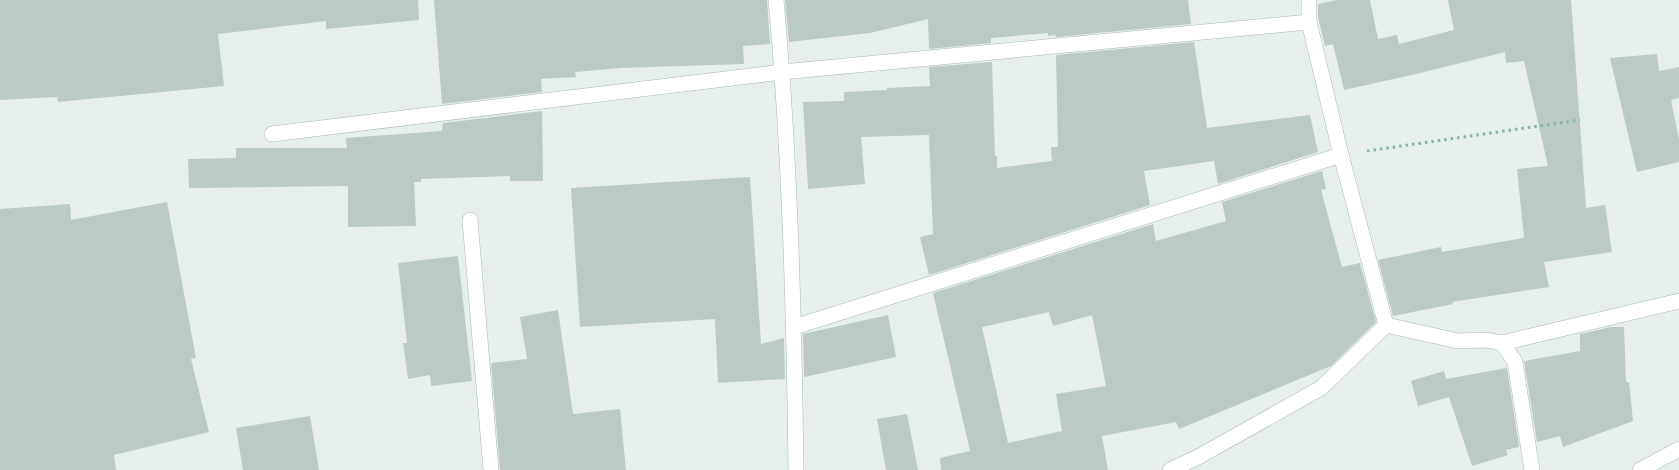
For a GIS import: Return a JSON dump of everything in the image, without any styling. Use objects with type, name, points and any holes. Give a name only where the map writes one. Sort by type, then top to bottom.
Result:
[{"type":"street","points":[[776,0],[782,72],[794,327],[796,470]]},
{"type":"street","points":[[1309,0],[1309,22],[1341,155],[1386,325]]},
{"type":"street","points":[[272,134],[782,72],[1309,22]]},
{"type":"street","points":[[794,327],[1341,155]]},
{"type":"street","points":[[470,220],[491,470]]},
{"type":"street","points":[[1386,325],[1458,341],[1486,340],[1502,343],[1679,301]]},
{"type":"street","points":[[1170,470],[1198,458],[1321,388],[1386,325]]},
{"type":"street","points":[[1502,343],[1515,362],[1532,470]]},
{"type":"street","points":[[1640,470],[1679,449]]},
{"type":"path","points":[[1341,155],[1580,120]]},
{"type":"building","points":[[0,0],[418,0],[419,20],[326,29],[326,21],[218,34],[224,86],[58,102],[57,97],[0,100]]},
{"type":"building","points":[[434,0],[767,0],[770,44],[743,46],[744,64],[621,68],[575,72],[576,77],[541,79],[542,92],[442,104]]},
{"type":"building","points":[[785,0],[1188,0],[1191,24],[1056,37],[1055,35],[1048,36],[1048,33],[991,38],[991,43],[929,49],[928,19],[870,33],[789,42]]},
{"type":"building","points":[[1337,0],[1370,0],[1378,39],[1397,35],[1399,44],[1454,30],[1448,0],[1571,0],[1586,208],[1605,205],[1612,252],[1544,262],[1549,287],[1452,302],[1453,304],[1393,316],[1378,260],[1441,247],[1442,252],[1524,238],[1517,169],[1548,166],[1524,61],[1506,63],[1505,52],[1344,90],[1333,44],[1325,46],[1318,17],[1318,4]]},
{"type":"building","points":[[1194,42],[1207,128],[1310,115],[1318,152],[1218,184],[1214,161],[1144,171],[1150,205],[929,275],[920,237],[933,234],[929,135],[861,137],[865,184],[808,189],[803,102],[844,101],[844,92],[930,86],[929,67],[992,62],[997,168],[1052,161],[1051,147],[1058,147],[1056,55]]},
{"type":"building","points":[[1657,54],[1659,71],[1679,67],[1679,98],[1671,100],[1679,139],[1679,162],[1637,172],[1610,58]]},
{"type":"building","points":[[542,111],[543,181],[510,181],[510,176],[421,179],[421,182],[414,182],[416,226],[348,227],[348,186],[189,188],[188,159],[236,158],[236,148],[347,148],[346,138],[442,131],[443,123]]},
{"type":"building","points":[[1322,171],[1326,189],[1321,190],[1342,267],[1360,263],[1376,322],[1331,366],[1179,429],[1176,422],[1102,436],[1108,470],[941,470],[940,458],[970,451],[933,293],[1153,224],[1156,241],[1226,221],[1222,202]],"holes":[[[1049,312],[1053,326],[1092,315],[1106,386],[1056,394],[1062,431],[1008,443],[982,327]]]},
{"type":"building","points":[[750,177],[761,344],[784,338],[785,379],[718,383],[715,319],[580,327],[571,188]]},
{"type":"building","points":[[167,202],[196,358],[191,359],[209,432],[114,455],[116,470],[0,470],[0,209],[70,204],[71,220]]},
{"type":"building","points":[[458,256],[472,381],[431,386],[430,375],[408,379],[403,343],[407,343],[398,263]]},
{"type":"building","points":[[558,310],[573,414],[620,409],[626,470],[500,470],[491,363],[527,359],[520,317]]},
{"type":"building","points":[[888,315],[896,357],[804,377],[803,334]]},
{"type":"building","points":[[1611,327],[1624,327],[1626,382],[1629,382],[1633,421],[1563,447],[1560,436],[1537,442],[1524,361],[1580,351],[1580,334]]},
{"type":"building","points":[[1507,368],[1519,447],[1506,450],[1508,455],[1472,466],[1449,397],[1418,406],[1411,381],[1444,371],[1446,379]]},
{"type":"building","points":[[907,414],[918,470],[886,470],[877,419]]},
{"type":"building","points":[[310,416],[319,470],[243,470],[236,428]]}]
